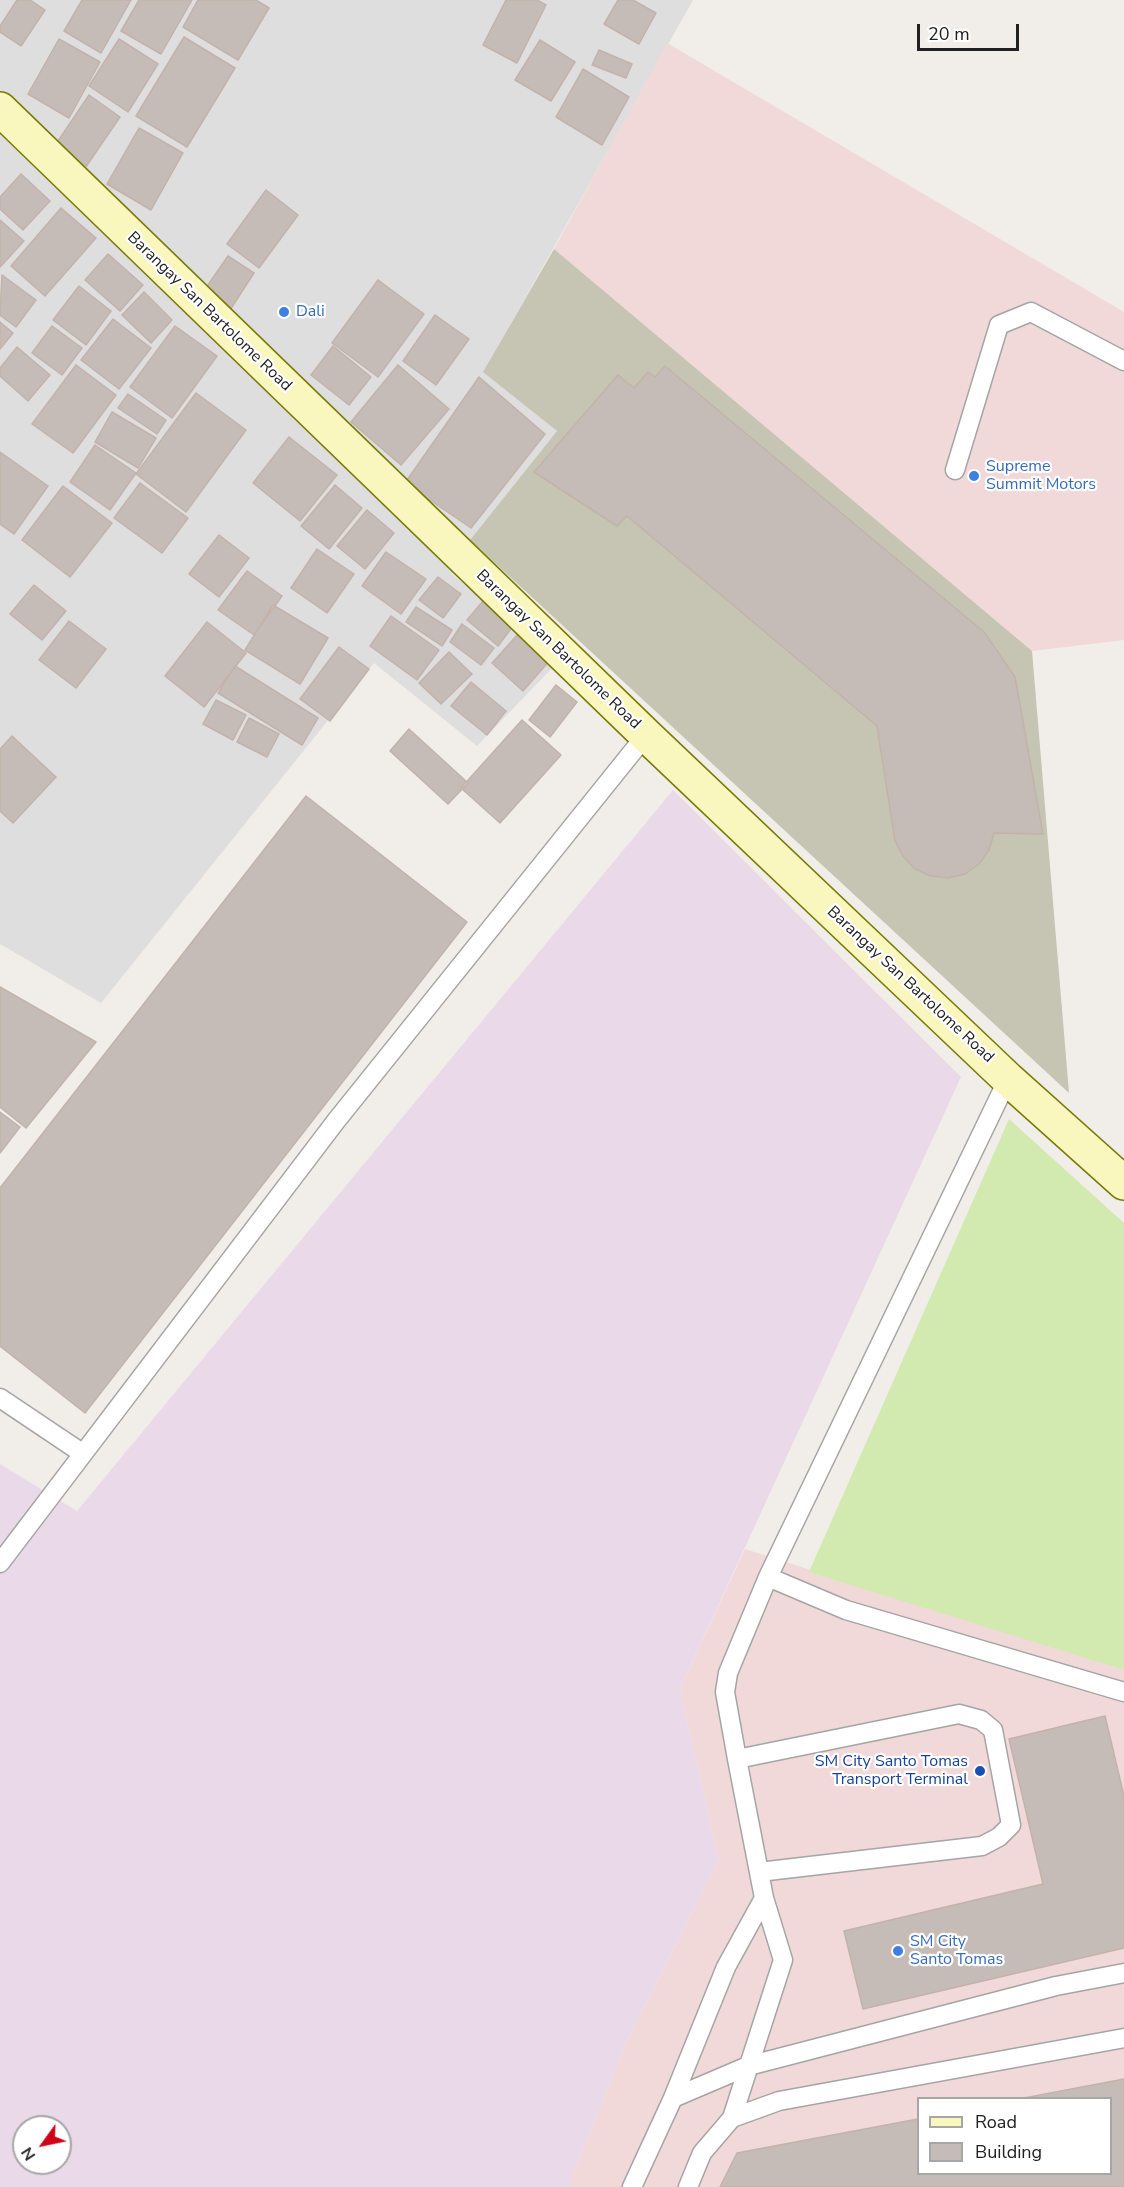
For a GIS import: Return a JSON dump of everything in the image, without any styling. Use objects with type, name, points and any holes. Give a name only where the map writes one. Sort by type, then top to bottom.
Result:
[{"type":"street","name":"Barangay San Bartolome Road","points":[[0,109],[646,735],[1008,1078],[1124,1183]]},
{"type":"lane","points":[[955,470],[999,325],[1031,312],[1124,361]]},
{"type":"lane","points":[[0,1563],[336,1121],[646,735]]},
{"type":"lane","points":[[688,2187],[702,2153],[732,2118],[783,1960],[764,1898],[736,1759],[725,1692],[729,1673],[768,1577],[1008,1078]]},
{"type":"lane","points":[[0,1398],[82,1453]]},
{"type":"lane","points":[[768,1577],[846,1610],[1124,1692]]},
{"type":"lane","points":[[736,1759],[959,1714],[981,1720],[993,1730],[1011,1825],[999,1836],[982,1846],[759,1872]]},
{"type":"lane","points":[[632,2187],[673,2098],[726,1967],[764,1898]]},
{"type":"lane","points":[[673,2098],[748,2066],[1056,1986],[1124,1973]]},
{"type":"lane","points":[[732,2118],[779,2101],[1124,2038]]},
{"type":"shaded area","points":[[0,0],[693,0],[484,371],[557,431],[470,540],[452,574],[557,663],[477,746],[374,663],[101,1003],[0,944]]},
{"type":"shaded area","name":"Supreme Summit Motors","points":[[667,43],[1124,312],[1124,640],[1032,651],[554,249]]},
{"type":"shaded area","points":[[554,249],[1032,651],[1069,1093],[470,540],[557,431],[483,372]]},
{"type":"shaded area","points":[[673,790],[961,1077],[680,1689],[719,1860],[627,2041],[568,2187],[0,2187],[0,1464],[77,1511]]},
{"type":"shaded area","name":"SM City Santo Tomas","points":[[745,1549],[1124,1670],[1124,2187],[568,2187],[627,2041],[719,1860],[680,1689]]},
{"type":"green space","points":[[1009,1119],[1124,1223],[1124,1670],[809,1572]]},
{"type":"building","points":[[17,0],[30,0],[45,10],[21,46],[0,32],[0,26]]},
{"type":"building","points":[[82,0],[131,0],[101,53],[64,31]]},
{"type":"building","points":[[139,0],[192,0],[161,54],[121,31]]},
{"type":"building","points":[[198,0],[256,0],[269,8],[238,60],[183,27]]},
{"type":"building","points":[[506,0],[537,0],[546,5],[517,63],[483,45]]},
{"type":"building","points":[[618,0],[633,0],[656,13],[639,44],[604,24]]},
{"type":"building","points":[[184,37],[235,68],[187,147],[136,116]]},
{"type":"building","points":[[59,39],[100,62],[69,118],[28,94]]},
{"type":"building","points":[[119,39],[158,64],[128,112],[89,86]]},
{"type":"building","points":[[540,40],[575,62],[551,101],[515,80]]},
{"type":"building","points":[[599,50],[632,64],[626,78],[592,65]]},
{"type":"building","points":[[583,69],[629,97],[602,145],[556,117]]},
{"type":"building","points":[[89,95],[120,117],[83,171],[52,150]]},
{"type":"building","points":[[139,128],[183,153],[151,210],[107,184]]},
{"type":"building","points":[[21,174],[50,201],[23,230],[0,209],[0,197]]},
{"type":"building","points":[[266,190],[298,215],[259,268],[227,244]]},
{"type":"building","points":[[61,208],[96,238],[45,296],[11,266]]},
{"type":"building","points":[[0,220],[24,241],[0,267]]},
{"type":"building","points":[[108,254],[143,285],[120,311],[85,280]]},
{"type":"building","points":[[228,256],[254,273],[230,310],[203,292]]},
{"type":"building","points":[[2,275],[36,300],[16,327],[0,315]]},
{"type":"building","points":[[378,280],[424,314],[378,377],[332,343]]},
{"type":"building","points":[[79,286],[111,311],[86,345],[53,320]]},
{"type":"building","points":[[144,292],[172,320],[151,343],[122,315]]},
{"type":"building","points":[[435,315],[469,339],[436,385],[403,361]]},
{"type":"building","points":[[113,319],[151,348],[119,389],[81,360]]},
{"type":"building","points":[[0,322],[13,333],[0,349]]},
{"type":"building","points":[[52,326],[82,348],[62,375],[32,353]]},
{"type":"building","points":[[175,326],[217,356],[172,418],[130,387]]},
{"type":"building","points":[[333,346],[371,377],[349,405],[311,375]]},
{"type":"building","points":[[17,347],[50,375],[28,401],[0,376],[0,368]]},
{"type":"building","points":[[76,365],[116,395],[73,453],[32,424]]},
{"type":"building","points":[[398,365],[449,409],[401,465],[351,422]]},
{"type":"building","points":[[665,366],[984,632],[1015,677],[1043,834],[994,833],[989,850],[979,864],[965,874],[948,878],[931,876],[915,869],[903,856],[895,841],[877,726],[627,516],[617,526],[534,472],[618,375],[634,388],[648,372],[655,377]]},
{"type":"building","points":[[479,377],[545,434],[471,528],[405,483]]},
{"type":"building","points":[[196,393],[246,430],[186,512],[136,474]]},
{"type":"building","points":[[128,394],[166,420],[157,434],[118,408]]},
{"type":"building","points":[[112,412],[156,438],[138,468],[95,442]]},
{"type":"building","points":[[289,437],[337,475],[300,521],[253,483]]},
{"type":"building","points":[[95,445],[136,473],[110,510],[70,482]]},
{"type":"building","points":[[0,452],[48,486],[14,534],[0,524]]},
{"type":"building","points":[[140,483],[188,518],[162,553],[114,518]]},
{"type":"building","points":[[335,485],[362,508],[329,549],[301,526]]},
{"type":"building","points":[[63,486],[112,523],[70,577],[22,540]]},
{"type":"building","points":[[367,510],[394,533],[365,569],[337,546]]},
{"type":"building","points":[[219,535],[249,558],[219,597],[189,574]]},
{"type":"building","points":[[317,549],[354,574],[327,613],[291,588]]},
{"type":"building","points":[[386,552],[426,579],[401,614],[362,586]]},
{"type":"building","points":[[247,571],[282,596],[254,635],[218,610]]},
{"type":"building","points":[[438,577],[461,594],[443,618],[419,600]]},
{"type":"building","points":[[34,585],[66,611],[42,640],[10,614]]},
{"type":"building","points":[[483,601],[513,626],[498,646],[467,620]]},
{"type":"building","points":[[273,605],[328,638],[300,684],[245,650]]},
{"type":"building","points":[[416,607],[452,630],[442,646],[406,622]]},
{"type":"building","points":[[391,616],[439,650],[417,680],[370,646]]},
{"type":"building","points":[[69,621],[106,649],[76,688],[39,660]]},
{"type":"building","points":[[207,622],[246,653],[204,707],[165,676]]},
{"type":"building","points":[[462,624],[494,648],[481,665],[450,642]]},
{"type":"building","points":[[520,632],[551,659],[523,691],[492,663]]},
{"type":"building","points":[[339,647],[369,669],[330,721],[300,699]]},
{"type":"building","points":[[449,652],[472,674],[441,704],[419,683]]},
{"type":"building","points":[[235,666],[318,718],[302,745],[218,693]]},
{"type":"building","points":[[471,682],[506,711],[487,735],[451,706]]},
{"type":"building","points":[[556,685],[577,702],[550,737],[529,720]]},
{"type":"building","points":[[216,700],[246,715],[233,740],[203,724]]},
{"type":"building","points":[[249,718],[279,734],[267,757],[237,742]]},
{"type":"building","points":[[522,720],[561,755],[500,823],[461,788]]},
{"type":"building","points":[[409,729],[468,783],[448,804],[390,751]]},
{"type":"building","points":[[12,736],[56,777],[13,823],[0,811],[0,749]]},
{"type":"building","points":[[306,796],[467,922],[85,1413],[0,1346],[0,1188]]},
{"type":"building","points":[[0,987],[96,1042],[26,1128],[0,1107]]},
{"type":"building","points":[[0,1112],[20,1127],[0,1153]]},
{"type":"building","points":[[1105,1716],[1124,1796],[1124,1948],[863,2009],[844,1931],[1043,1884],[1009,1739]]},
{"type":"building","points":[[1124,2079],[1124,2187],[720,2187],[737,2153],[917,2119],[917,2175],[1112,2175],[1112,2097],[1029,2097]]},
{"type":"place","name":"Dali","points":[[284,312]]},
{"type":"place","name":"Supreme Summit Motors","points":[[974,476]]},
{"type":"place","name":"SM City Santo Tomas Transport Terminal","points":[[980,1771]]},
{"type":"place","name":"SM City Santo Tomas","points":[[898,1951]]}]
